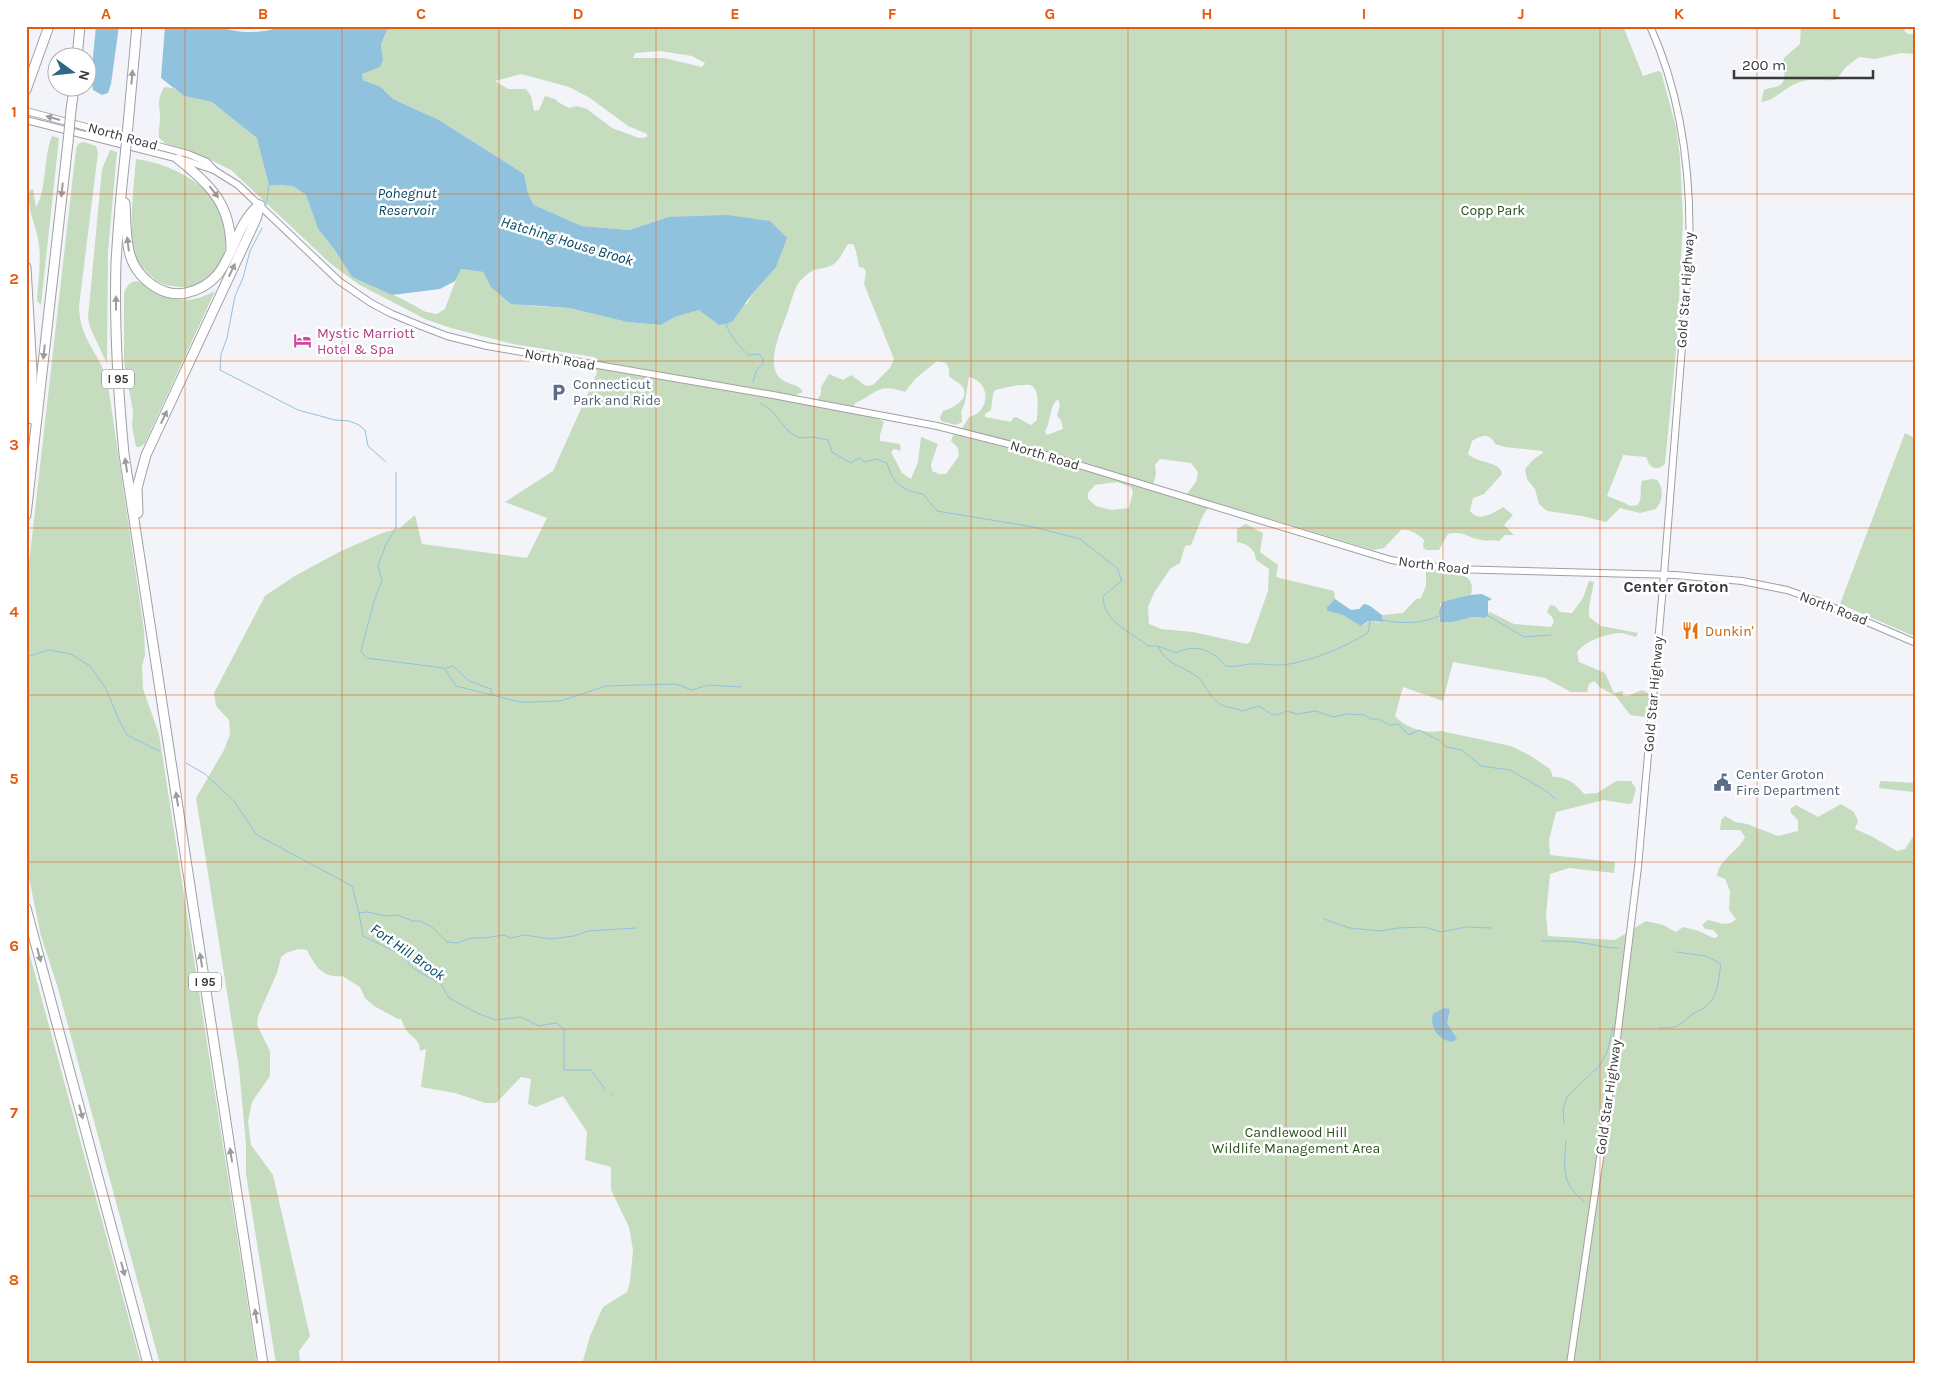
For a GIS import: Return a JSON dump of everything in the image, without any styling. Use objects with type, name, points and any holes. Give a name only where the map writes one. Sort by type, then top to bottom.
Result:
[{"type":"highway","points":[[26,90],[49,26]]},
{"type":"highway","points":[[78,48],[80,26]]},
{"type":"highway","name":"I 95","points":[[137,26],[116,263],[117,360],[124,454],[263,1364]]},
{"type":"highway","points":[[26,515],[73,98]]},
{"type":"highway","points":[[178,159],[206,182],[218,196],[226,213],[230,232],[230,254]]},
{"type":"highway","points":[[124,169],[128,251],[135,269],[146,281],[171,294],[183,294],[200,290],[214,280],[223,268],[249,214],[260,205]]},
{"type":"highway","points":[[146,600],[137,506],[137,488],[140,471],[256,220],[260,205]]},
{"type":"highway","points":[[26,267],[32,379],[29,492]]},
{"type":"highway","points":[[26,908],[148,1364]]},
{"type":"main road","name":"Gold Star Highway","points":[[1570,1364],[1615,1055],[1633,912],[1664,575],[1688,258],[1690,207],[1686,154],[1663,58],[1650,26]]},
{"type":"main road","name":"North Road","points":[[26,111],[151,143],[199,158],[207,162],[214,170]]},
{"type":"main road","name":"North Road","points":[[26,120],[214,170],[238,185],[339,281],[371,303],[421,326],[468,341],[512,351],[774,395],[954,430],[1020,447],[1391,560],[1450,569],[1722,578],[1787,590],[1841,609],[1916,643]]},
{"type":"main road","points":[[149,152],[151,143]]},
{"type":"green space","points":[[413,26],[1623,26],[1643,76],[1658,71],[1661,72],[1676,127],[1680,157],[1683,220],[1677,341],[1665,464],[1655,468],[1649,464],[1646,457],[1623,455],[1607,496],[1630,506],[1638,505],[1642,481],[1657,480],[1662,494],[1656,509],[1640,513],[1620,508],[1606,522],[1547,511],[1539,504],[1535,489],[1527,479],[1525,469],[1543,453],[1542,451],[1505,447],[1495,444],[1491,438],[1482,436],[1472,441],[1468,454],[1477,460],[1498,467],[1502,474],[1484,494],[1473,498],[1470,511],[1474,515],[1482,517],[1503,507],[1513,515],[1504,525],[1514,535],[1505,535],[1499,541],[1484,541],[1458,533],[1448,534],[1439,550],[1426,550],[1423,547],[1424,540],[1411,531],[1401,530],[1384,548],[1373,550],[1213,502],[1203,515],[1191,545],[1185,546],[1180,563],[1170,569],[1154,593],[1148,607],[1149,624],[1161,629],[1193,632],[1247,644],[1250,642],[1268,591],[1269,569],[1256,560],[1250,548],[1237,542],[1237,529],[1246,524],[1263,533],[1260,552],[1278,565],[1276,577],[1334,591],[1335,599],[1327,607],[1327,611],[1343,615],[1364,625],[1368,621],[1380,623],[1383,618],[1382,615],[1403,613],[1416,599],[1421,598],[1426,586],[1426,571],[1457,573],[1469,580],[1472,586],[1471,594],[1440,604],[1439,620],[1446,623],[1463,618],[1483,617],[1490,612],[1514,624],[1551,627],[1554,622],[1547,612],[1550,605],[1555,606],[1560,612],[1572,613],[1583,598],[1589,581],[1594,582],[1589,617],[1601,626],[1638,633],[1636,637],[1620,633],[1602,636],[1591,641],[1577,652],[1579,662],[1605,673],[1614,693],[1623,691],[1623,696],[1628,696],[1642,690],[1648,693],[1649,706],[1645,717],[1630,715],[1616,696],[1601,688],[1594,681],[1589,684],[1587,692],[1571,692],[1545,678],[1453,662],[1443,701],[1403,687],[1395,716],[1404,724],[1416,729],[1429,732],[1441,731],[1511,746],[1531,756],[1550,769],[1553,777],[1570,781],[1584,794],[1597,793],[1616,781],[1631,781],[1636,789],[1632,803],[1604,800],[1556,812],[1549,840],[1550,855],[1615,862],[1614,873],[1569,868],[1550,874],[1546,915],[1548,936],[1615,940],[1646,921],[1663,925],[1676,932],[1683,927],[1716,938],[1718,935],[1713,930],[1705,929],[1702,925],[1708,920],[1726,924],[1736,919],[1729,910],[1730,891],[1725,879],[1717,876],[1721,865],[1745,837],[1740,830],[1720,830],[1721,820],[1725,816],[1735,822],[1747,824],[1778,836],[1798,831],[1798,820],[1791,813],[1790,809],[1796,805],[1818,817],[1841,804],[1854,812],[1858,821],[1855,829],[1897,851],[1905,849],[1916,832],[1916,1364],[582,1364],[590,1336],[603,1307],[627,1292],[630,1282],[633,1250],[629,1227],[611,1190],[611,1167],[585,1160],[587,1132],[563,1096],[536,1107],[528,1104],[531,1079],[521,1077],[496,1103],[485,1103],[455,1093],[421,1087],[426,1049],[420,1051],[420,1047],[406,1030],[401,1019],[374,1006],[365,998],[360,987],[342,976],[324,973],[316,966],[307,950],[298,949],[281,957],[277,973],[258,1016],[257,1025],[270,1051],[270,1076],[252,1102],[248,1122],[251,1145],[273,1175],[310,1336],[299,1351],[300,1364],[276,1364],[246,1174],[246,1144],[239,1068],[196,798],[224,750],[230,734],[229,720],[216,706],[214,693],[265,596],[293,577],[339,552],[382,533],[400,528],[415,515],[422,544],[527,558],[547,518],[505,502],[553,471],[597,373],[594,357],[513,344],[451,328],[425,319],[358,284],[331,264],[231,170],[205,157],[166,144],[159,138],[159,103],[164,87],[173,88],[184,96],[212,102],[239,122],[257,138],[278,186],[293,186],[306,195],[318,229],[352,277],[400,298],[426,312],[437,314],[445,309],[460,269],[483,272],[492,287],[531,306],[569,308],[627,322],[661,325],[675,317],[699,310],[747,304],[752,294],[668,217],[629,230],[582,226],[534,205],[528,194],[524,174],[439,120],[393,99],[381,87],[363,80],[362,74],[383,60],[381,46],[387,30]],"holes":[[[660,51],[692,56],[705,63],[702,67],[664,58],[633,58],[635,53]],[[521,74],[569,87],[590,98],[628,126],[647,134],[647,137],[639,138],[612,128],[587,109],[577,106],[569,108],[555,99],[545,96],[539,110],[534,111],[531,96],[526,89],[508,89],[495,81]],[[848,244],[853,244],[859,267],[864,268],[866,272],[864,284],[894,359],[890,368],[873,385],[866,386],[851,375],[843,380],[829,374],[821,387],[818,399],[793,396],[803,392],[798,387],[778,376],[774,362],[776,345],[799,282],[814,270],[833,265]],[[937,361],[946,363],[949,369],[949,376],[962,386],[964,395],[960,402],[943,411],[940,417],[941,421],[956,425],[962,422],[961,412],[965,402],[969,377],[976,380],[984,390],[985,397],[981,409],[969,417],[959,433],[953,435],[951,441],[958,448],[959,456],[946,474],[932,471],[931,464],[938,444],[921,437],[918,462],[911,479],[902,473],[891,452],[894,449],[901,451],[900,444],[880,441],[884,422],[854,407],[855,403],[878,390],[888,388],[905,392],[915,379]],[[1018,385],[1030,385],[1037,395],[1037,420],[1031,425],[1016,417],[1011,422],[985,417],[985,414],[991,410],[995,390]],[[1058,399],[1060,405],[1057,416],[1061,420],[1063,429],[1047,435],[1045,432],[1052,410]],[[1160,459],[1191,463],[1198,472],[1196,482],[1186,495],[1153,485],[1156,474],[1155,465]],[[1117,482],[1131,487],[1133,492],[1129,508],[1111,510],[1096,506],[1088,499],[1088,493],[1095,485]]]},
{"type":"green space","points":[[1801,26],[1908,26],[1904,30],[1906,33],[1916,33],[1916,54],[1901,53],[1875,59],[1859,57],[1846,67],[1836,80],[1800,82],[1771,99],[1761,102],[1764,90],[1776,87],[1783,82],[1784,58],[1800,44]]},
{"type":"green space","points":[[52,136],[59,138],[41,305],[37,301],[40,262],[39,246],[29,197],[30,190],[33,189],[36,207],[42,192],[47,154]]},
{"type":"green space","points":[[83,142],[96,146],[98,153],[79,306],[80,317],[85,336],[107,378],[144,630],[143,689],[159,734],[257,1364],[160,1364],[57,985],[41,936],[26,863],[26,590],[76,149],[78,144]]},
{"type":"green space","points":[[110,150],[117,152],[108,252],[107,364],[90,327],[88,318],[102,169]]},
{"type":"green space","points":[[136,159],[163,166],[190,178],[205,190],[215,202],[222,217],[225,249],[220,264],[212,276],[199,284],[181,287],[162,283],[149,274],[138,261],[132,233]]},
{"type":"green space","points":[[137,281],[175,299],[193,299],[215,291],[145,443],[140,447],[136,447],[132,426],[133,411],[124,363],[124,293],[132,282]]},
{"type":"green space","points":[[1905,433],[1916,439],[1916,637],[1840,604]]},
{"type":"green space","points":[[1880,781],[1916,783],[1916,790],[1913,792],[1879,788]]},
{"type":"green space","points":[[26,941],[141,1364],[26,1364]]},
{"type":"water","points":[[96,26],[119,26],[111,84],[108,93],[102,95],[98,93],[98,48],[94,48]]},
{"type":"water","name":"Pohegnut Reservoir","points":[[165,26],[219,26],[242,32],[259,32],[282,26],[420,26],[387,30],[381,45],[383,60],[380,67],[362,74],[363,80],[381,87],[393,99],[439,120],[524,174],[528,194],[534,205],[582,226],[629,230],[668,217],[727,215],[770,221],[787,238],[776,267],[752,294],[732,322],[719,325],[699,310],[675,317],[661,325],[627,322],[569,308],[511,304],[491,287],[483,272],[461,269],[455,281],[440,289],[392,295],[352,277],[318,229],[306,195],[293,186],[269,185],[257,138],[212,102],[184,96],[161,78]]},
{"type":"water","points":[[1482,594],[1492,599],[1488,601],[1488,615],[1485,618],[1473,617],[1446,623],[1440,622],[1439,611],[1442,602],[1469,595]]},
{"type":"water","points":[[1335,599],[1351,610],[1359,609],[1364,604],[1369,606],[1382,615],[1383,622],[1368,621],[1361,626],[1343,615],[1327,611],[1327,607]]},
{"type":"water","points":[[1444,1008],[1450,1009],[1447,1023],[1457,1039],[1452,1042],[1439,1036],[1432,1024],[1433,1014]]},
{"type":"waterway","points":[[266,205],[269,185]]},
{"type":"waterway","points":[[262,228],[250,251],[243,278],[235,296],[227,338],[221,354],[220,370],[298,410],[359,425],[365,430],[368,446],[386,462]]},
{"type":"waterway","name":"Hatching House Brook","points":[[726,323],[732,336],[748,355],[759,354],[763,359],[763,364],[756,371],[753,382]]},
{"type":"waterway","name":"Hatching House Brook","points":[[760,403],[771,410],[790,433],[800,438],[813,437],[828,440],[832,452],[851,463],[859,458],[866,462],[876,459],[887,463],[892,476],[899,485],[923,494],[937,511],[1034,527],[1080,539],[1117,568],[1122,581],[1103,596],[1104,605],[1108,613],[1119,626],[1148,646],[1158,646],[1176,653],[1197,648],[1209,652],[1225,666],[1232,667],[1248,664],[1283,665],[1316,657],[1348,644],[1368,633],[1370,621]]},
{"type":"waterway","points":[[396,472],[396,528],[386,544],[378,566],[382,581],[375,598],[361,651],[366,658],[444,668],[456,686],[520,702],[560,701],[606,686],[676,684],[692,690],[708,685],[741,687]]},
{"type":"waterway","name":"Hatching House Brook","points":[[1487,615],[1524,637],[1551,635]]},
{"type":"waterway","name":"Hatching House Brook","points":[[1382,620],[1396,622],[1425,621],[1439,616]]},
{"type":"waterway","points":[[1159,647],[1166,658],[1201,680],[1212,697],[1223,705],[1242,711],[1259,706],[1274,715],[1286,711],[1297,714],[1316,711],[1333,717],[1347,714],[1365,715],[1370,719],[1378,719],[1390,725],[1398,724],[1409,735],[1419,730],[1440,741],[1446,747],[1462,750],[1481,766],[1510,770],[1548,792],[1555,799]]},
{"type":"waterway","name":"Fort Hill Brook","points":[[26,657],[49,650],[71,654],[90,666],[106,689],[127,735],[159,751]]},
{"type":"waterway","points":[[446,668],[453,666],[469,681],[491,689],[492,694]]},
{"type":"waterway","name":"Fort Hill Brook","points":[[186,763],[205,774],[234,801],[257,835],[352,886],[363,936],[396,952],[414,969],[441,984],[449,998],[477,1013],[495,1020],[521,1017],[539,1026],[556,1023],[564,1029],[564,1070],[591,1070],[605,1089]]},
{"type":"waterway","points":[[359,913],[367,912],[386,916],[397,915],[413,921],[420,921],[432,927],[447,942],[457,943],[471,938],[504,935],[510,938],[525,935],[550,939],[574,936],[588,931],[636,928]]},
{"type":"waterway","points":[[1324,919],[1350,928],[1380,931],[1425,927],[1441,932],[1466,927],[1491,928]]},
{"type":"waterway","points":[[1542,941],[1578,942],[1618,948]]},
{"type":"waterway","points":[[1659,1028],[1677,1026],[1705,1007],[1710,1003],[1717,987],[1721,964],[1706,956],[1676,952]]},
{"type":"waterway","points":[[1564,1124],[1563,1109],[1567,1097],[1601,1064],[1608,1049],[1613,1026]]},
{"type":"waterway","points":[[1566,1141],[1565,1167],[1568,1182],[1571,1189],[1584,1201]]},
{"type":"place","name":"Mystic Marriott Hotel & Spa","points":[[303,341]]},
{"type":"place","name":"Connecticut Park and Ride","points":[[559,392]]},
{"type":"place","name":"Dunkin'","points":[[1691,631]]},
{"type":"place","name":"Center Groton Fire Department","points":[[1722,782]]},
{"type":"district","name":"Center Groton","points":[[1676,586]]},
{"type":"park label","name":"Copp Park","points":[[1493,210]]},
{"type":"park label","name":"Candlewood Hill Wildlife Management Area","points":[[1296,1140]]}]
